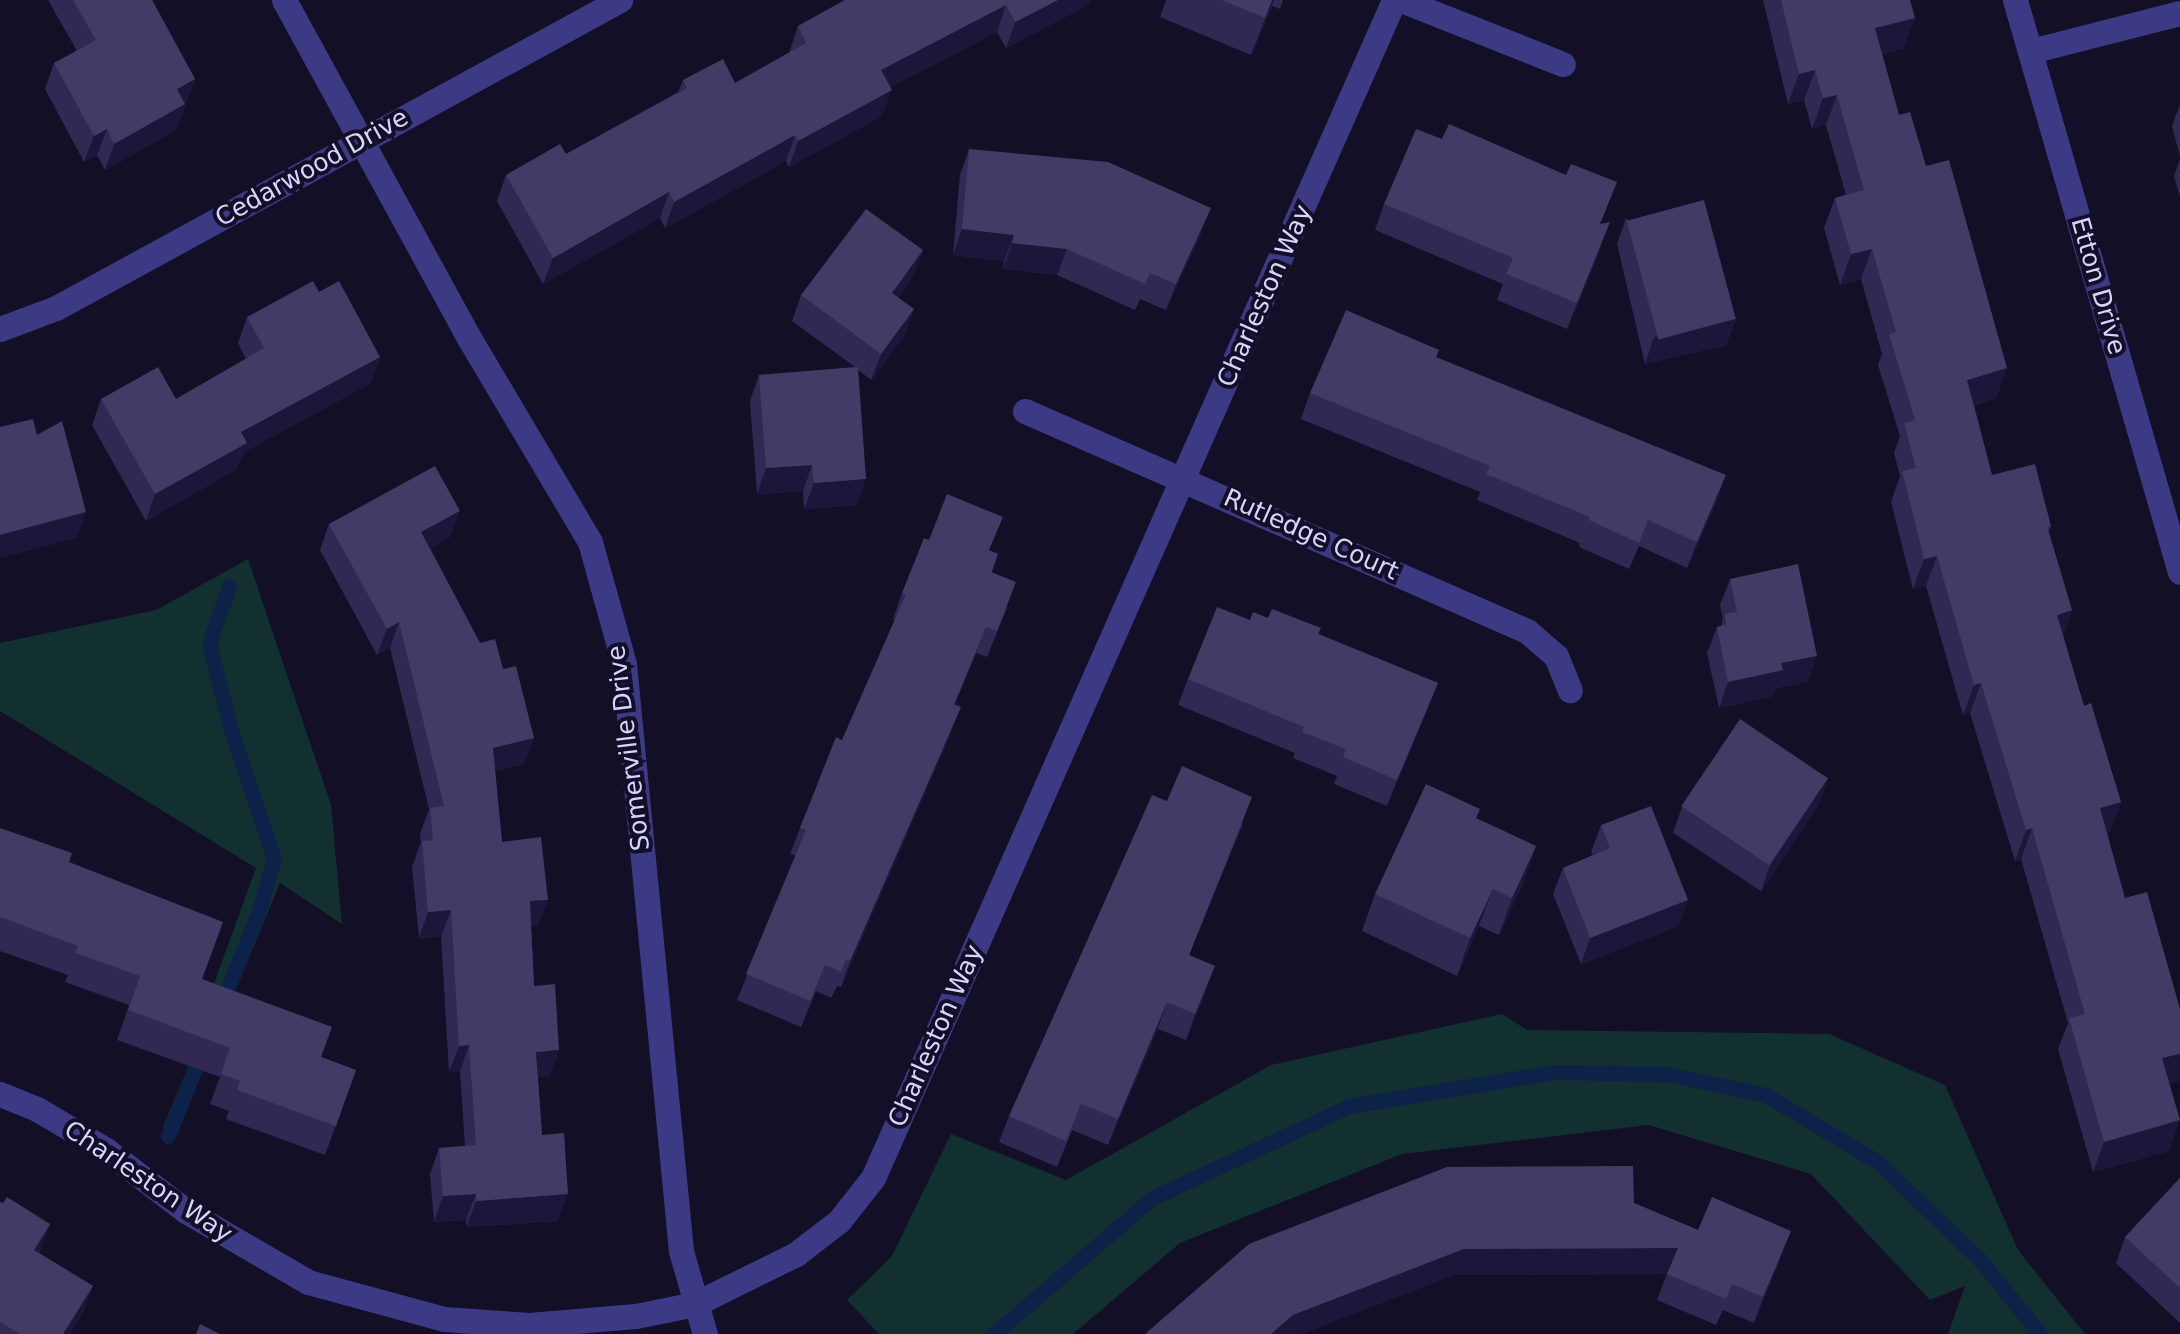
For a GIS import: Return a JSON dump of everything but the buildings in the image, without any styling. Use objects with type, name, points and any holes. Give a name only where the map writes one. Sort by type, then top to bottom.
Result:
[{"type":"street","name":"Somerville Drive","points":[[284,0],[469,338],[590,542],[624,664],[681,1251],[706,1334]]},
{"type":"street","name":"Cedarwood Drive","points":[[0,329],[56,308],[620,0]]},
{"type":"street","points":[[1397,0],[1563,64]]},
{"type":"street","name":"Charleston Way","points":[[0,1094],[37,1109],[106,1150],[186,1211],[308,1282],[444,1319],[529,1325],[636,1316],[695,1304],[796,1254],[839,1222],[873,1178],[1397,0]]},
{"type":"street","name":"Etton Drive","points":[[2016,0],[2180,572]]},
{"type":"street","points":[[2031,51],[2180,13]]},
{"type":"street","name":"Rutledge Court","points":[[1025,412],[1528,631],[1556,656],[1570,690]]},
{"type":"green space","points":[[248,559],[331,805],[342,924],[280,883],[175,1137],[163,1127],[201,1036],[199,1025],[256,868],[0,711],[0,643],[156,610]]},
{"type":"green space","points":[[1502,1014],[1527,1030],[1829,1034],[1945,1085],[2018,1250],[2085,1334],[1948,1334],[1965,1286],[1930,1300],[1811,1174],[1649,1125],[1402,1154],[1180,1243],[1073,1334],[879,1334],[847,1300],[892,1256],[951,1134],[1066,1180],[1271,1065]]},
{"type":"waterway","points":[[221,1005],[259,911],[274,858],[231,730],[209,644],[229,586]]},
{"type":"waterway","points":[[168,1136],[203,1049]]},
{"type":"waterway","points":[[994,1334],[1152,1198],[1349,1106],[1554,1072],[1667,1074],[1766,1095],[1878,1162],[1981,1261],[2040,1334]]}]
